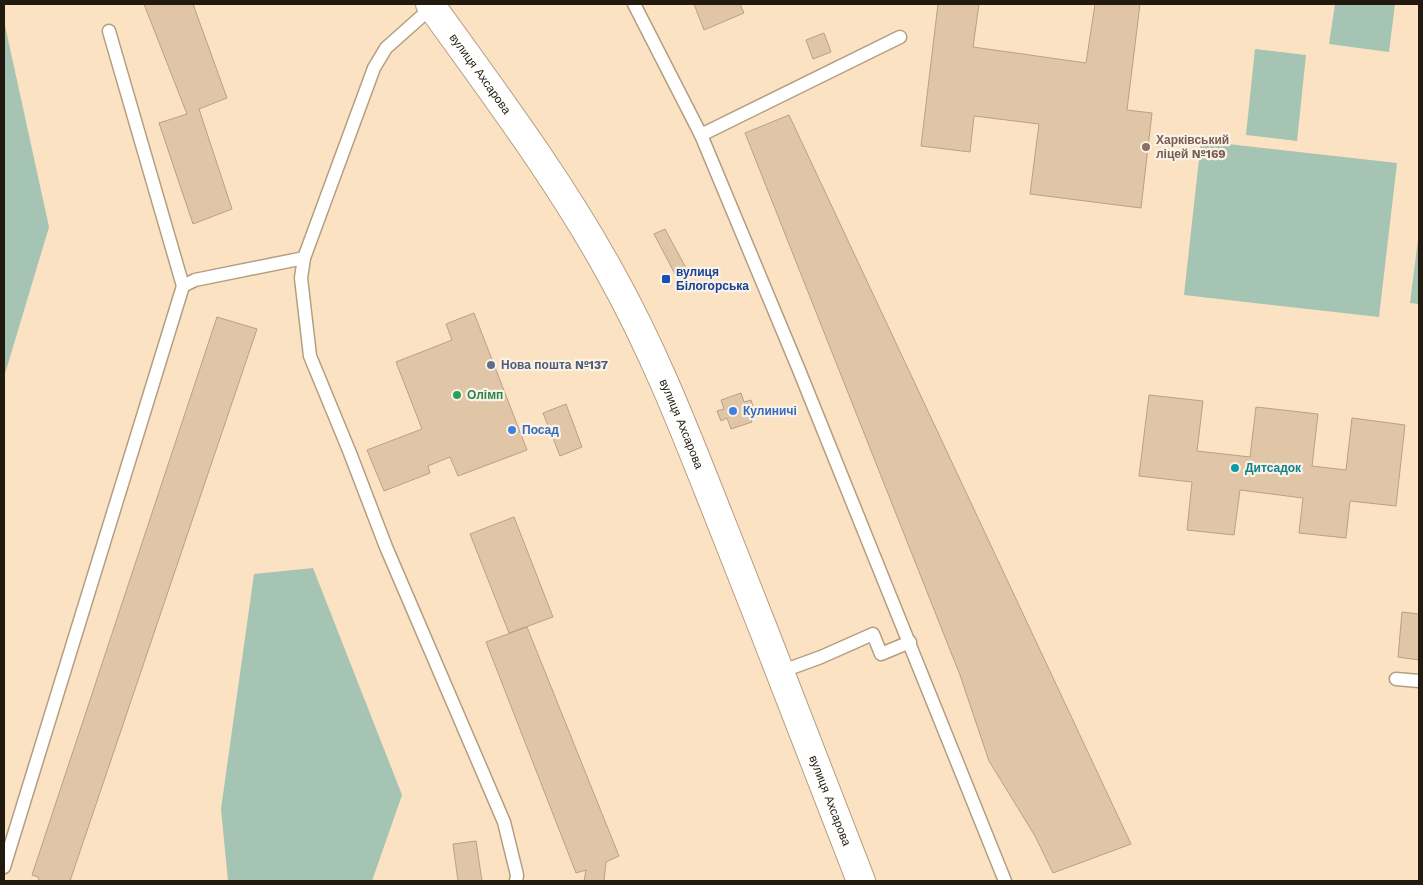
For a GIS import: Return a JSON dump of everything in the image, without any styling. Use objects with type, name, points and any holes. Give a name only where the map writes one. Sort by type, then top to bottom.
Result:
[{"type":"main road","name":"вулиця Ахсарова","points":[[431,5],[526,137],[578,215],[612,275],[654,357],[683,426],[861,881]]},
{"type":"lane","points":[[634,4],[701,134],[910,642],[1005,881]]},
{"type":"lane","points":[[431,5],[386,48],[374,68],[304,258],[301,278],[310,356],[386,547],[504,822],[517,876],[516,881]]},
{"type":"lane","points":[[4,867],[183,286],[109,32]]},
{"type":"lane","points":[[701,134],[900,37]]},
{"type":"lane","points":[[183,286],[195,280],[304,258]]},
{"type":"lane","points":[[780,672],[873,634],[881,654],[910,642]]},
{"type":"lane","points":[[1396,679],[1419,681]]},
{"type":"green space","points":[[1335,4],[1395,4],[1389,52],[1329,44]]},
{"type":"green space","points":[[4,21],[49,227],[4,377]]},
{"type":"green space","points":[[1255,49],[1306,55],[1297,141],[1246,135]]},
{"type":"green space","points":[[1201,141],[1397,163],[1379,317],[1184,295]]},
{"type":"green space","points":[[1419,232],[1419,304],[1410,303]]},
{"type":"green space","points":[[313,568],[402,795],[372,881],[228,881],[221,809],[254,574]]},
{"type":"building","points":[[144,4],[193,4],[227,98],[199,109],[232,209],[193,224],[159,123],[187,114]]},
{"type":"building","points":[[694,4],[740,4],[744,13],[704,30]]},
{"type":"building","points":[[938,4],[979,4],[973,47],[1086,63],[1095,4],[1140,4],[1127,110],[1152,113],[1141,208],[1030,194],[1039,124],[974,116],[970,152],[921,146]]},
{"type":"building","points":[[824,33],[831,52],[813,59],[806,40]]},
{"type":"building","points":[[789,115],[1131,844],[1053,873],[1035,836],[989,761],[960,675],[745,133]]},
{"type":"building","points":[[665,229],[686,268],[675,274],[654,234]]},
{"type":"building","name":"Олімп","points":[[474,313],[527,450],[458,476],[450,457],[428,466],[430,473],[384,491],[367,450],[422,429],[396,362],[452,340],[446,324]]},
{"type":"building","points":[[217,317],[257,329],[70,881],[39,881],[38,877],[32,875]]},
{"type":"building","name":"Кулиничі","points":[[741,393],[744,402],[751,400],[754,409],[748,411],[752,422],[731,429],[727,418],[721,421],[717,411],[724,409],[721,400]]},
{"type":"building","name":"Дитсадок","points":[[1149,395],[1203,401],[1197,451],[1250,457],[1256,407],[1318,414],[1312,466],[1346,470],[1352,418],[1405,425],[1396,506],[1350,501],[1346,538],[1299,533],[1303,498],[1240,490],[1234,535],[1187,530],[1192,482],[1139,476]]},
{"type":"building","points":[[566,404],[582,447],[560,456],[543,413]]},
{"type":"building","points":[[514,517],[553,617],[509,633],[470,534]]},
{"type":"building","points":[[1402,612],[1419,614],[1419,660],[1398,657]]},
{"type":"building","points":[[527,627],[619,856],[606,862],[604,881],[584,881],[586,870],[576,873],[486,642]]},
{"type":"building","points":[[476,841],[482,881],[458,881],[453,844]]},
{"type":"place","name":"Харківський ліцей №169","points":[[1146,147]]},
{"type":"place","name":"вулиця Білогорська","points":[[666,279]]},
{"type":"place","name":"Нова пошта №137","points":[[491,365]]},
{"type":"place","name":"Олімп","points":[[457,395]]},
{"type":"place","name":"Кулиничі","points":[[733,411]]},
{"type":"place","name":"Посад","points":[[512,430]]},
{"type":"place","name":"Дитсадок","points":[[1235,468]]}]
